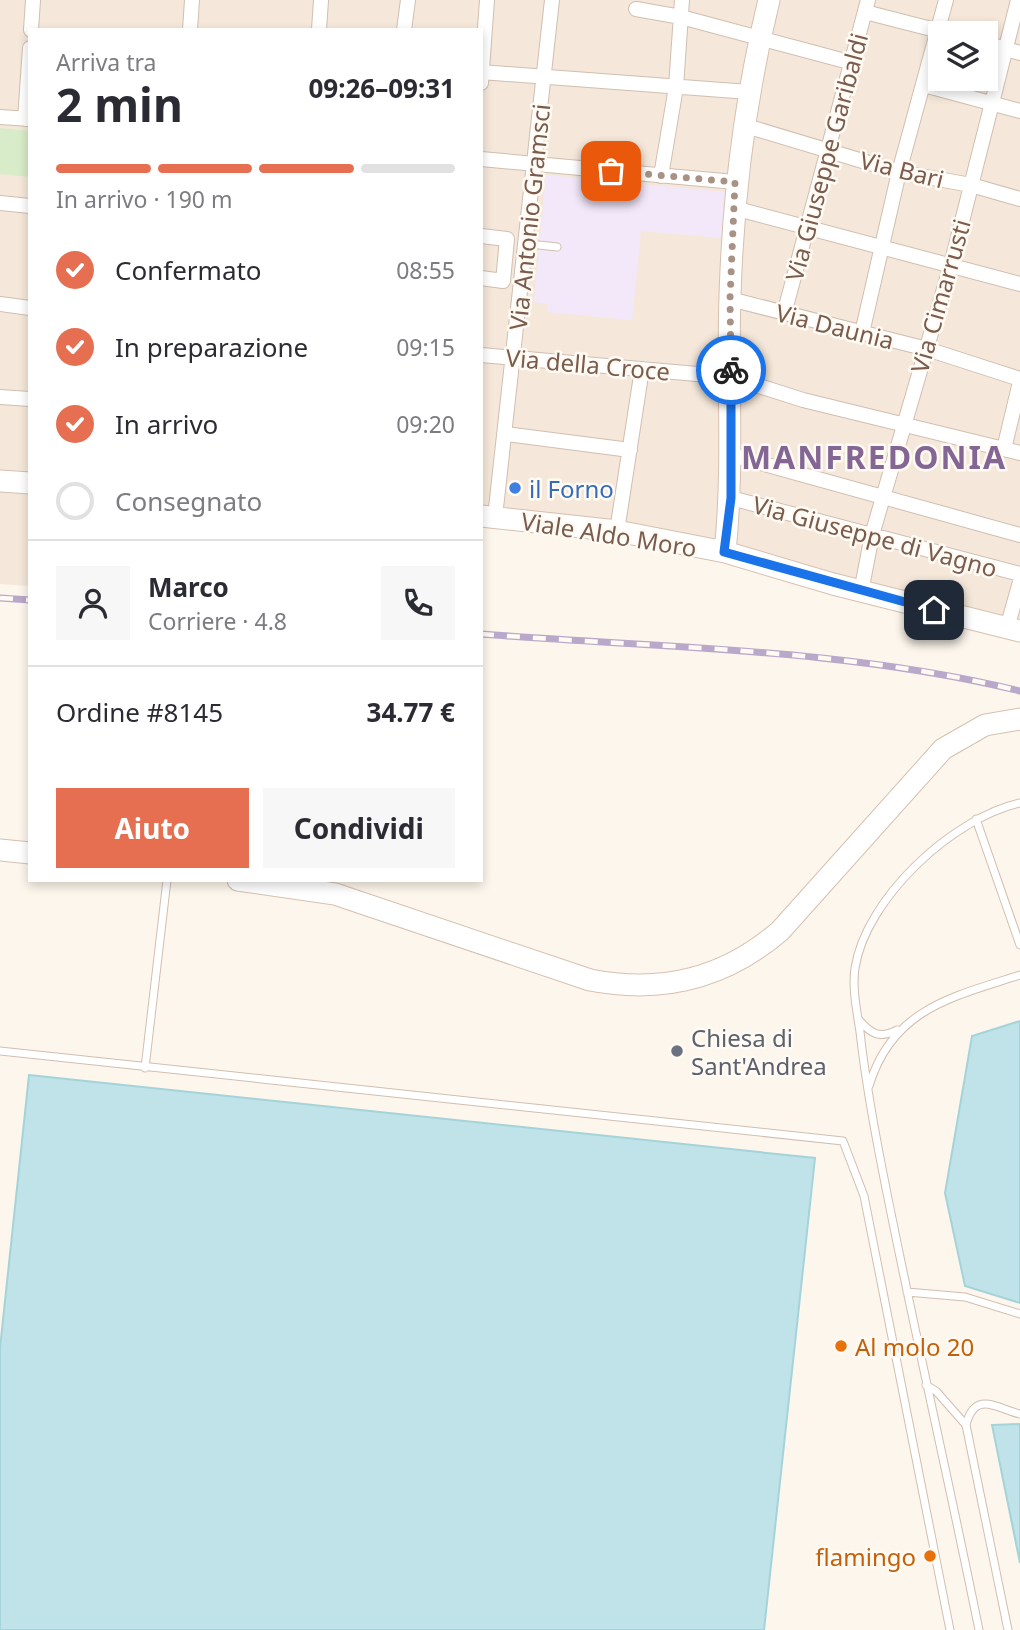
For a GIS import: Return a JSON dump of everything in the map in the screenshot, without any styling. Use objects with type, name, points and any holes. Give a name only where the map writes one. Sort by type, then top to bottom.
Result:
[{"type":"street","points":[[31,28],[33,0]]},
{"type":"street","points":[[190,28],[192,0]]},
{"type":"street","points":[[319,28],[321,0]]},
{"type":"street","points":[[404,28],[408,0]]},
{"type":"street","points":[[483,58],[487,0]]},
{"type":"street","name":"Via Antonio Gramsci","points":[[488,516],[506,434],[513,358],[533,244],[536,165],[552,0]]},
{"type":"street","points":[[661,176],[676,87],[682,0]]},
{"type":"street","points":[[724,552],[731,498],[730,299],[735,182],[743,125],[768,0]]},
{"type":"street","points":[[943,21],[946,0]]},
{"type":"street","name":"Via Cimarrusti","points":[[861,592],[872,535],[951,265],[989,103],[1018,0]]},
{"type":"street","points":[[867,6],[928,27]]},
{"type":"street","name":"Via Giuseppe Garibaldi","points":[[783,314],[849,62],[867,6]]},
{"type":"street","points":[[636,9],[681,17],[849,62]]},
{"type":"street","points":[[998,46],[1020,53]]},
{"type":"street","points":[[483,72],[749,92]]},
{"type":"street","points":[[862,333],[899,172],[928,73]]},
{"type":"street","points":[[924,85],[1020,111]]},
{"type":"street","points":[[0,117],[27,119],[28,95]]},
{"type":"street","name":"Via Bari","points":[[743,125],[899,172],[971,185],[1020,199]]},
{"type":"street","points":[[483,159],[735,182]]},
{"type":"street","points":[[0,203],[28,206]]},
{"type":"street","points":[[734,208],[1020,284]]},
{"type":"street","points":[[483,236],[507,239],[503,281],[483,278]]},
{"type":"street","name":"Via Daunia","points":[[730,299],[927,349],[1020,381]]},
{"type":"street","points":[[0,304],[28,308]]},
{"type":"street","name":"Via della Croce","points":[[483,355],[731,377],[803,400],[903,422],[1020,453]]},
{"type":"street","points":[[617,531],[642,369]]},
{"type":"street","points":[[1004,449],[1020,381]]},
{"type":"street","points":[[0,397],[28,399]]},
{"type":"street","points":[[506,434],[630,450]]},
{"type":"street","points":[[729,454],[1020,535]]},
{"type":"street","points":[[0,481],[28,483]]},
{"type":"street","name":"Via Giuseppe di Vagno","points":[[731,498],[1020,574]]},
{"type":"street","name":"Viale Aldo Moro","points":[[488,516],[617,531],[724,552],[861,592],[1014,630]]},
{"type":"street","points":[[1014,630],[1020,582]]},
{"type":"street","points":[[253,882],[335,894],[590,980],[618,985],[673,984],[720,970],[761,947],[779,931],[943,749],[985,725],[1020,719]]},
{"type":"street","points":[[0,850],[28,853]]},
{"type":"lane","points":[[533,244],[556,247]]},
{"type":"lane","points":[[979,1630],[867,1092],[854,985],[856,967],[868,930],[903,881],[946,839],[976,819],[1020,803]]},
{"type":"lane","points":[[976,819],[1020,945]]},
{"type":"lane","points":[[145,1068],[167,882]]},
{"type":"lane","points":[[858,1019],[877,1035],[887,1036],[933,1004],[1020,975]]},
{"type":"lane","points":[[867,1092],[883,1053],[903,1027]]},
{"type":"lane","points":[[0,1051],[843,1141],[864,1196],[950,1630]]},
{"type":"lane","points":[[907,1292],[965,1297],[1020,1314]]},
{"type":"lane","points":[[926,1385],[936,1391],[966,1425]]},
{"type":"lane","points":[[1008,1630],[966,1425],[969,1415],[978,1406],[987,1403],[997,1404],[1020,1414]]},
{"type":"shaded area","points":[[0,0],[1020,0],[1020,633],[722,556],[483,523],[483,28],[28,28],[28,586],[0,584]]},
{"type":"shaded area","points":[[546,175],[726,192],[722,238],[641,231],[632,320],[547,312],[548,304],[534,302]]},
{"type":"green space","points":[[0,128],[28,131],[28,177],[0,174]]},
{"type":"water","points":[[1020,1021],[1020,1303],[965,1286],[945,1193],[972,1036]]},
{"type":"water","points":[[29,1075],[815,1158],[764,1630],[0,1630],[0,1348]]},
{"type":"water","points":[[1020,1424],[1020,1563],[992,1425]]},
{"type":"railway","points":[[0,598],[28,600]]},
{"type":"railway","points":[[483,634],[820,658],[954,677],[1020,691]]},
{"type":"way so far","points":[[611,171],[735,182],[730,299],[731,370]]},
{"type":"place","name":"il Forno","points":[[515,488]]},
{"type":"place","name":"Chiesa di Sant'Andrea","points":[[677,1051]]},
{"type":"place","name":"Al molo 20","points":[[841,1346]]},
{"type":"place","name":"flamingo","points":[[930,1556]]},
{"type":"district","name":"MANFREDONIA","points":[[874,456]]},
{"type":"route","points":[[731,370],[731,498],[724,552],[934,610]]}]
